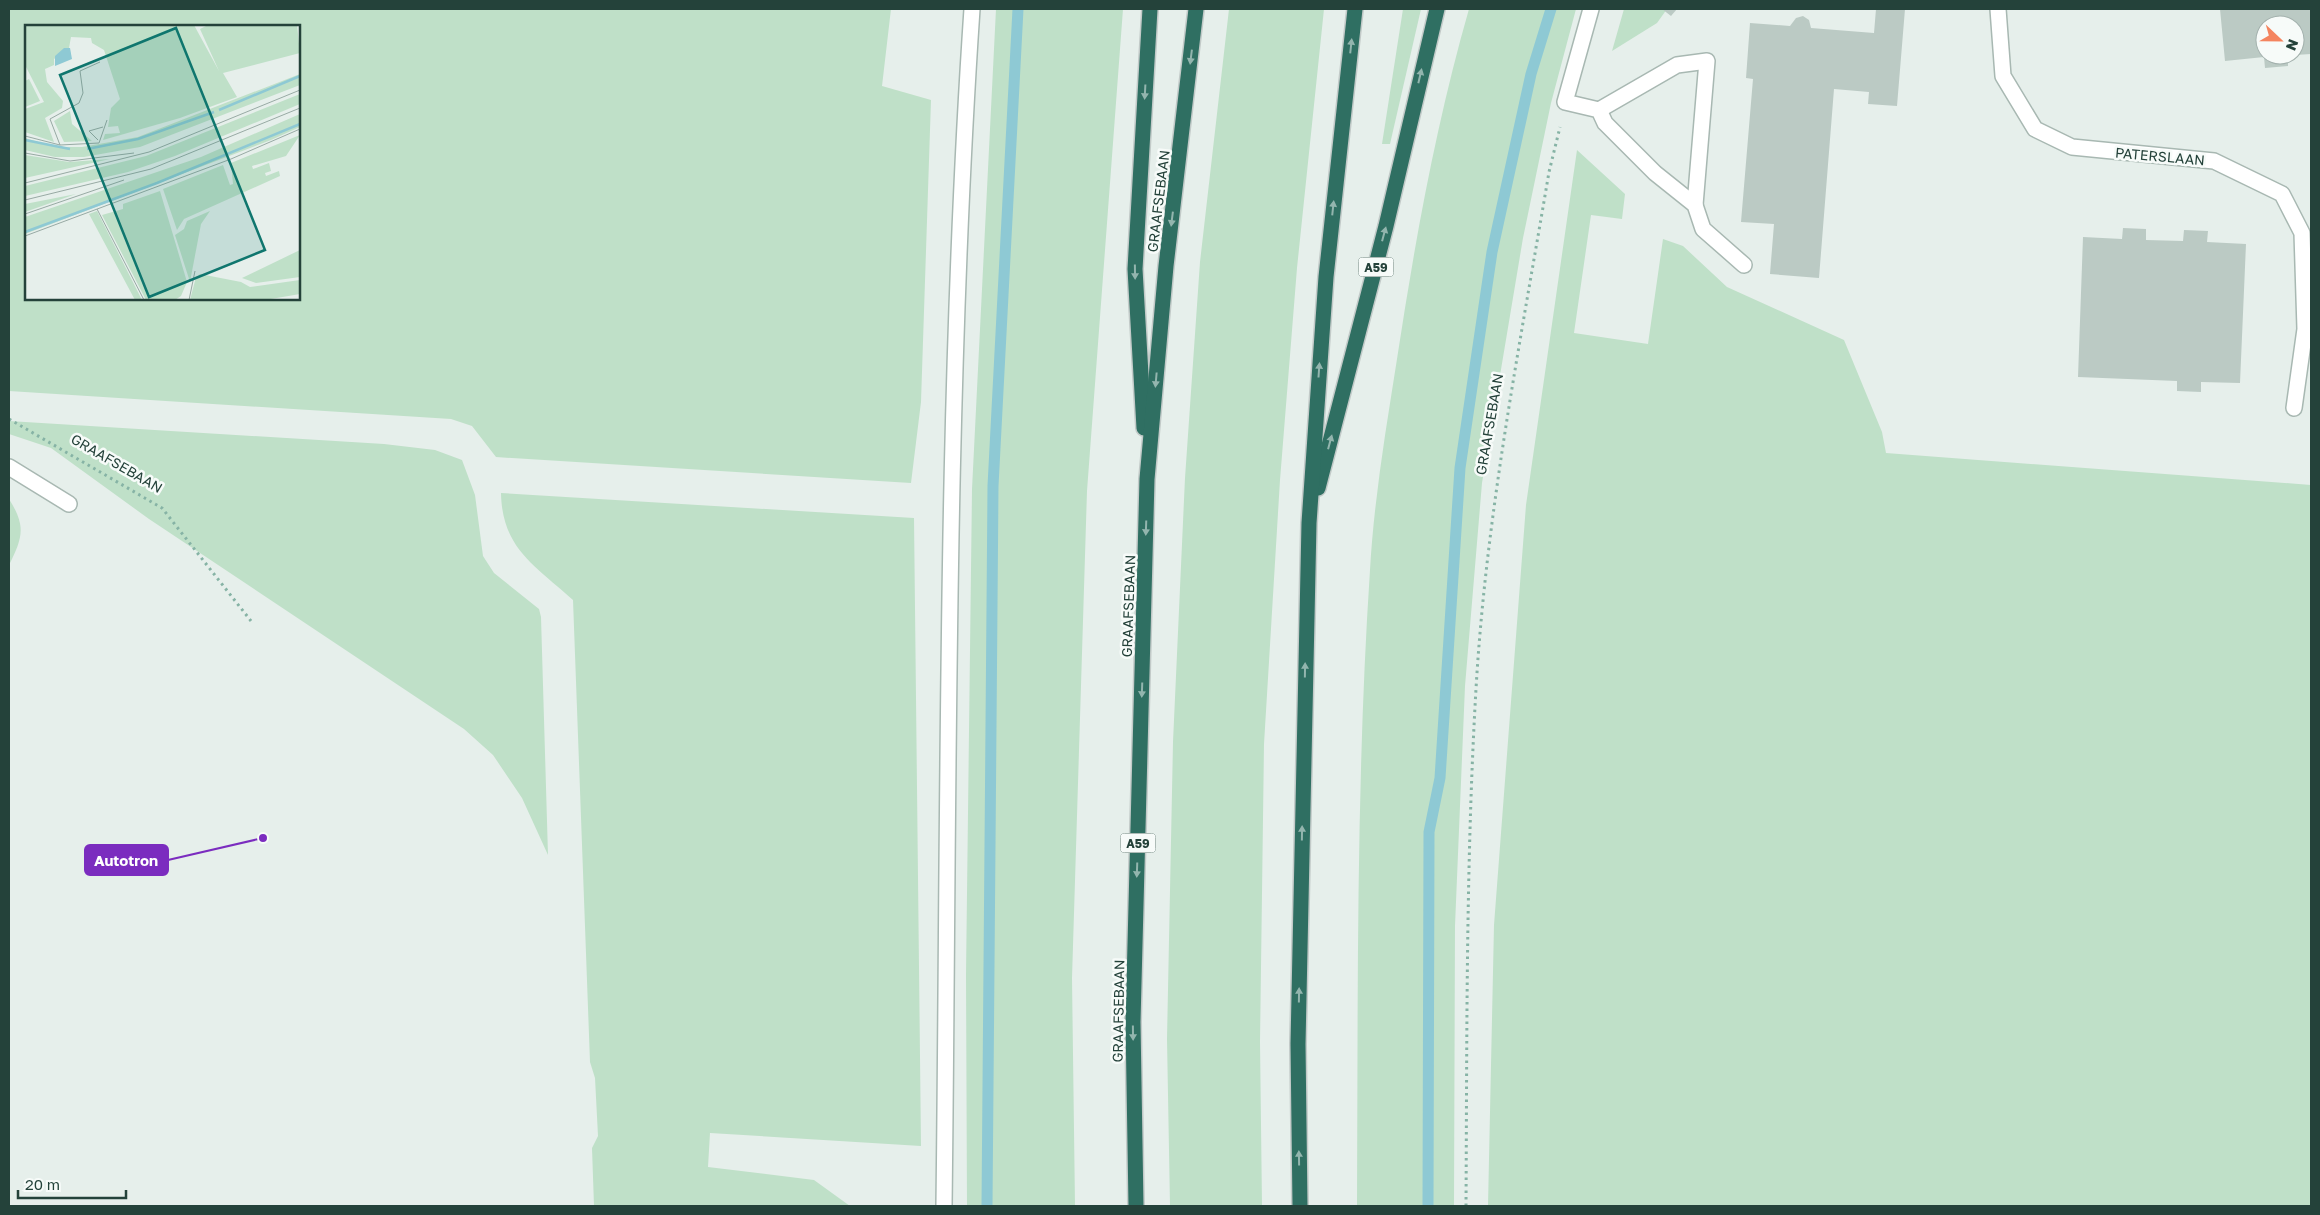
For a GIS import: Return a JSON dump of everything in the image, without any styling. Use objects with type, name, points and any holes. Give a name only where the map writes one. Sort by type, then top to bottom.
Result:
[{"type":"highway","name":"A59","points":[[1147,479],[1135,269],[1150,9]]},
{"type":"highway","name":"GRAAFSEBAAN","points":[[1136,1206],[1133,1022],[1147,479],[1166,266],[1196,9]]},
{"type":"highway","name":"A59","points":[[1300,1206],[1298,1044],[1308,523],[1326,277],[1355,9]]},
{"type":"highway","name":"A59","points":[[1308,523],[1386,226],[1437,9]]},
{"type":"street","points":[[944,1206],[953,490],[962,156],[972,9]]},
{"type":"street","points":[[1592,9],[1565,102],[1599,110],[1676,65],[1708,61],[1695,205],[1703,229],[1744,265]]},
{"type":"street","name":"PATERSLAAN","points":[[1998,9],[2003,76],[2035,129],[2072,147],[2214,161],[2282,194],[2302,232],[2305,328],[2294,408]]},
{"type":"street","points":[[1599,110],[1605,123],[1655,173],[1695,205]]},
{"type":"street","points":[[9,467],[69,504]]},
{"type":"path","name":"GRAAFSEBAAN","points":[[1466,1206],[1467,929],[1476,688],[1496,484],[1549,172],[1565,102]]},
{"type":"path","name":"GRAAFSEBAAN","points":[[9,419],[162,508],[251,621]]},
{"type":"green space","points":[[9,9],[891,9],[882,86],[931,100],[921,402],[911,483],[496,457],[472,426],[451,419],[9,391]]},
{"type":"green space","points":[[996,9],[1123,9],[1087,491],[1072,978],[1075,1206],[967,1206],[966,975],[972,489]]},
{"type":"green space","points":[[1229,9],[1324,9],[1297,268],[1280,480],[1264,744],[1260,1042],[1262,1206],[1170,1206],[1167,1039],[1173,742],[1185,478],[1200,262]]},
{"type":"green space","points":[[1403,9],[1421,9],[1390,144],[1382,144]]},
{"type":"green space","points":[[1469,9],[1576,9],[1551,103],[1523,238],[1482,483],[1465,686],[1455,926],[1454,1206],[1357,1206],[1360,808],[1365,649],[1372,543],[1377,490],[1419,227],[1436,139]]},
{"type":"green space","points":[[1624,9],[1667,9],[1657,23],[1612,51]]},
{"type":"green space","points":[[1577,150],[1625,194],[1622,219],[1591,215],[1574,333],[1648,344],[1663,239],[1683,246],[1727,287],[1844,340],[1882,432],[1886,453],[2311,485],[2311,1206],[1488,1206],[1494,925],[1526,505]]},
{"type":"green space","points":[[9,421],[384,444],[435,450],[462,460],[475,495],[483,556],[494,573],[539,609],[541,617],[548,855],[522,798],[493,755],[464,729],[149,519],[51,448],[9,434]]},
{"type":"green space","points":[[501,493],[914,518],[921,1146],[710,1133],[708,1167],[814,1180],[850,1206],[594,1206],[592,1148],[598,1136],[595,1078],[590,1062],[573,600],[534,566],[514,542],[507,529]]},
{"type":"green space","points":[[9,499],[18,517],[21,532],[9,565]]},
{"type":"building","points":[[1662,9],[1677,9],[1671,16]]},
{"type":"building","points":[[1876,9],[1905,9],[1897,106],[1868,104],[1869,92],[1834,89],[1819,278],[1770,274],[1774,224],[1741,222],[1753,79],[1746,78],[1750,23],[1790,26],[1796,18],[1803,16],[1809,20],[1811,28],[1874,33]]},
{"type":"building","points":[[2220,9],[2311,9],[2311,54],[2305,54],[2305,15],[2255,15],[2255,58],[2225,61]]},
{"type":"building","points":[[2265,65],[2288,65],[2288,66],[2265,68]]},
{"type":"building","points":[[2123,228],[2146,229],[2146,240],[2183,241],[2184,230],[2208,231],[2207,242],[2246,244],[2240,383],[2201,382],[2201,392],[2177,391],[2177,381],[2078,377],[2083,237],[2122,239]]},
{"type":"waterway","points":[[987,1206],[993,486],[1018,9]]},
{"type":"waterway","points":[[1428,1206],[1429,832],[1440,778],[1460,468],[1492,252],[1531,74],[1551,9]]},
{"type":"place","name":"Autotron","points":[[263,838]]}]
